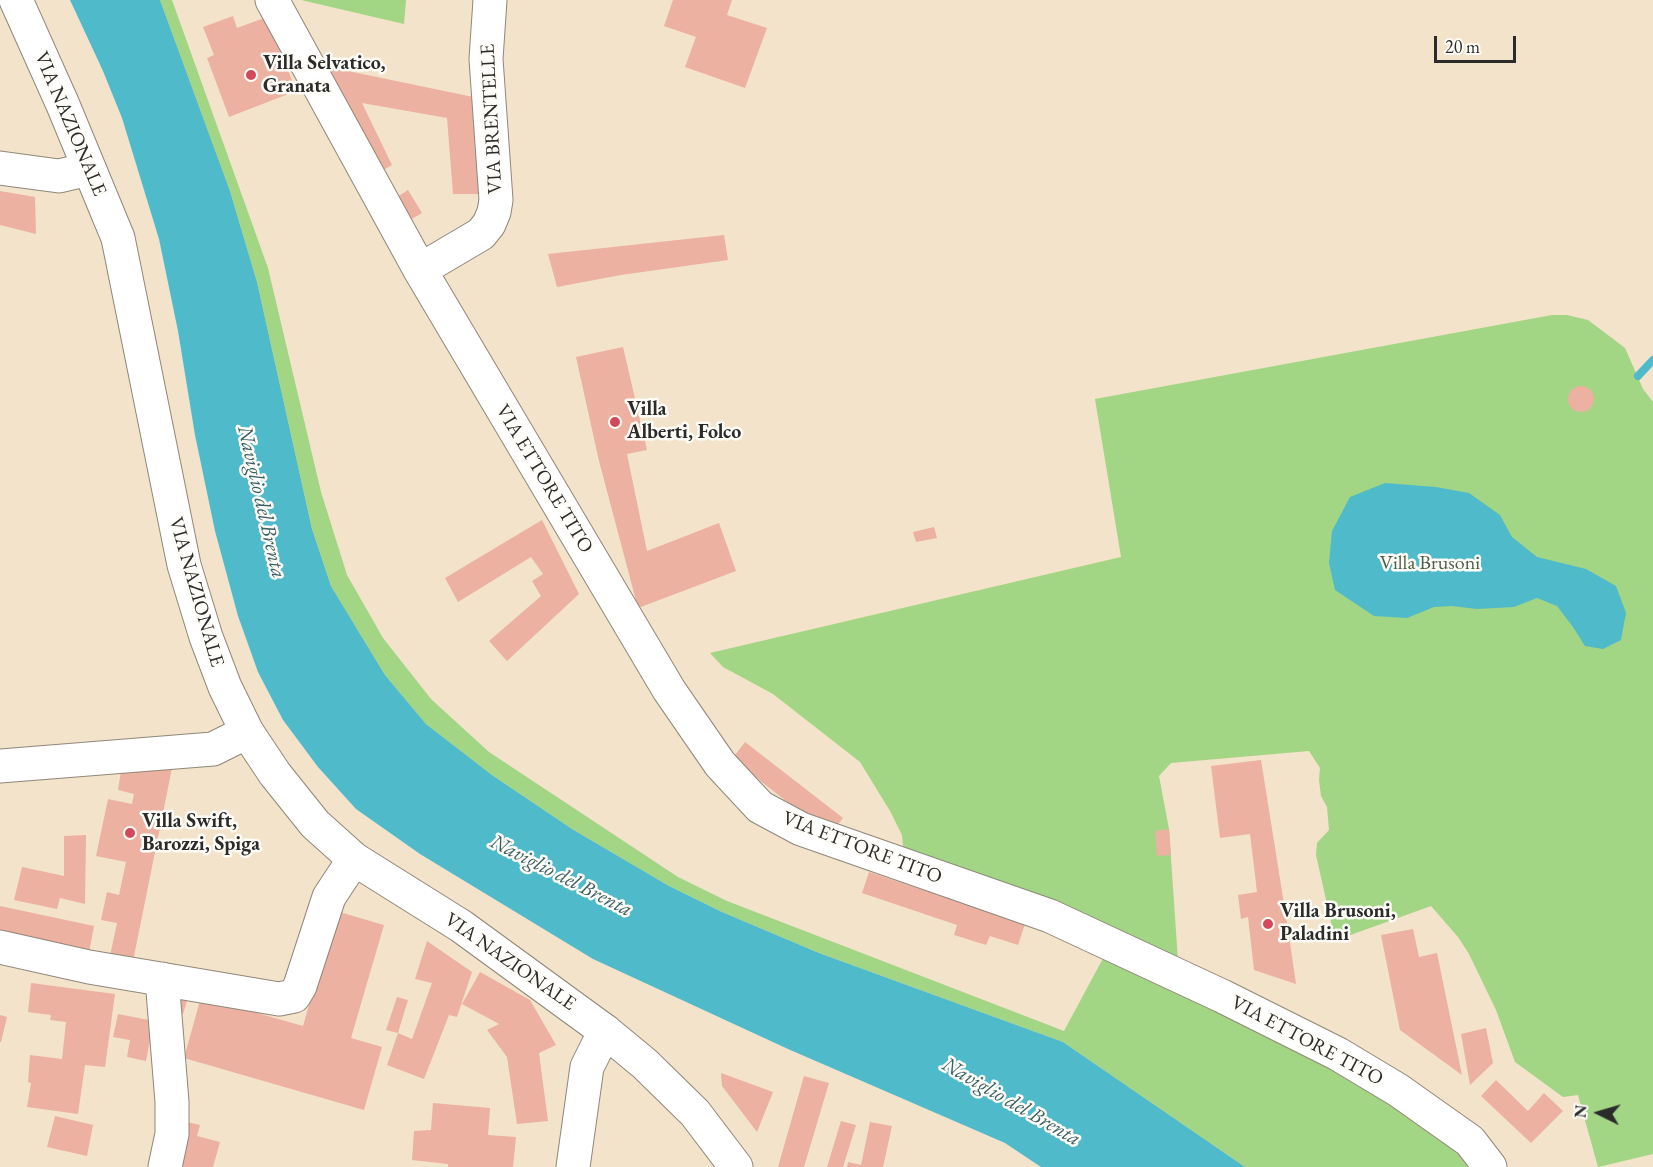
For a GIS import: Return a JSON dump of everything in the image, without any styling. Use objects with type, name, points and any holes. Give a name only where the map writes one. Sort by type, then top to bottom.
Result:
[{"type":"street","name":"VIA NAZIONALE","points":[[16,0],[63,105],[118,238],[184,565],[206,637],[225,687],[247,732],[275,774],[315,824],[354,859],[460,926],[605,1031],[645,1064],[695,1113],[736,1167]]},
{"type":"street","name":"VIA ETTORE TITO","points":[[272,0],[420,270],[669,690],[720,764],[760,807],[801,829],[1050,916],[1222,996],[1338,1054],[1398,1090],[1470,1141],[1491,1167]]},
{"type":"street","name":"VIA BRENTELLE","points":[[420,270],[481,234],[489,224],[494,212],[496,200],[486,59],[490,0]]},
{"type":"street","points":[[0,168],[59,176],[89,169]]},
{"type":"street","points":[[0,766],[213,748],[247,732]]},
{"type":"street","points":[[0,947],[89,967],[162,980],[279,999],[294,996],[300,986],[329,897],[354,859]]},
{"type":"street","points":[[162,980],[172,1102],[172,1134],[165,1167]]},
{"type":"street","points":[[573,1167],[587,1067],[605,1031]]},
{"type":"green space","points":[[160,0],[172,0],[268,268],[321,492],[347,575],[383,638],[431,699],[489,752],[678,877],[727,901],[1064,1031],[1107,951],[1303,1051],[1449,1138],[1475,1167],[1245,1167],[1063,1042],[819,953],[722,912],[669,886],[572,829],[492,775],[426,724],[385,675],[331,586],[312,529],[257,282],[230,191]]},
{"type":"green space","points":[[301,0],[406,0],[404,24]]},
{"type":"green space","name":"Villa Brusoni","points":[[1552,315],[1567,315],[1588,320],[1625,348],[1643,389],[1653,402],[1653,1154],[1598,1167],[1578,1095],[1563,1097],[1515,1062],[1496,1010],[1469,954],[1458,937],[1431,906],[1345,937],[1333,931],[1316,855],[1317,843],[1329,830],[1327,807],[1321,796],[1320,768],[1309,751],[1171,763],[1159,776],[1169,829],[1178,961],[904,856],[902,835],[860,762],[773,694],[723,667],[710,653],[1121,557],[1095,399]]},
{"type":"water","name":"Naviglio del Brenta","points":[[70,0],[160,0],[230,191],[257,282],[312,529],[331,586],[385,675],[426,724],[492,775],[572,829],[669,886],[722,912],[819,953],[1063,1042],[1245,1167],[1041,1167],[1005,1143],[788,1049],[593,959],[420,854],[356,809],[318,767],[283,720],[258,672],[238,616],[215,531],[159,239],[122,118]]},
{"type":"water","points":[[1385,483],[1436,487],[1469,493],[1500,515],[1512,537],[1537,557],[1586,569],[1616,586],[1626,613],[1621,640],[1603,649],[1585,646],[1557,606],[1537,598],[1514,607],[1477,609],[1452,606],[1434,607],[1407,618],[1374,616],[1335,590],[1329,563],[1332,531],[1350,497]]},
{"type":"building","points":[[673,0],[732,0],[727,15],[767,28],[745,88],[685,67],[696,37],[664,26]]},
{"type":"building","name":"Villa Selvatico, Granata","points":[[233,16],[237,28],[267,17],[296,91],[229,117],[207,58],[214,55],[203,27]]},
{"type":"building","points":[[309,63],[483,99],[489,194],[453,194],[447,118],[362,103],[392,165],[373,176]]},
{"type":"building","points":[[408,190],[422,213],[403,224],[389,202]]},
{"type":"building","points":[[0,191],[35,197],[36,234],[0,225]]},
{"type":"building","points":[[724,235],[728,260],[621,275],[557,287],[548,254]]},
{"type":"building","points":[[623,347],[647,450],[627,454],[647,551],[719,523],[736,571],[638,608],[599,461],[576,357]]},
{"type":"building","points":[[1581,386],[1590,390],[1594,399],[1590,408],[1581,412],[1572,408],[1568,399],[1572,390]]},
{"type":"building","points":[[542,520],[579,594],[507,661],[489,641],[541,596],[532,581],[543,574],[531,557],[458,602],[445,578]]},
{"type":"building","points":[[934,527],[937,538],[916,542],[913,532]]},
{"type":"building","points":[[745,742],[843,818],[833,831],[821,828],[732,759]]},
{"type":"building","points":[[1261,760],[1296,984],[1254,970],[1248,917],[1241,919],[1238,895],[1257,892],[1250,834],[1220,838],[1211,766]]},
{"type":"building","points":[[122,765],[172,768],[133,961],[110,956],[117,923],[101,920],[107,892],[119,895],[126,862],[96,856],[108,799],[132,804],[134,794],[118,790]]},
{"type":"building","points":[[1169,829],[1171,855],[1157,856],[1155,831]]},
{"type":"building","points":[[86,835],[85,904],[60,898],[57,909],[14,900],[22,867],[64,876],[64,836]]},
{"type":"building","points":[[869,872],[1025,924],[1018,945],[990,936],[986,945],[954,935],[957,925],[862,893]]},
{"type":"building","points":[[0,906],[94,926],[89,953],[0,933]]},
{"type":"building","points":[[336,911],[384,925],[351,1038],[382,1047],[364,1110],[184,1058],[201,997],[303,1026]]},
{"type":"building","points":[[1413,929],[1419,957],[1437,953],[1462,1075],[1400,1030],[1381,935]]},
{"type":"building","points":[[427,941],[472,972],[457,1017],[449,1015],[424,1079],[387,1065],[398,1033],[412,1039],[432,983],[415,979]]},
{"type":"building","points":[[480,972],[530,1000],[556,1045],[539,1053],[548,1121],[517,1124],[507,1057],[487,1030],[499,1024],[462,1004]]},
{"type":"building","points":[[31,983],[115,994],[105,1067],[85,1065],[78,1114],[27,1107],[31,1083],[28,1082],[30,1055],[62,1059],[66,1022],[50,1020],[51,1015],[28,1012]]},
{"type":"building","points":[[397,997],[408,1000],[398,1033],[386,1030]]},
{"type":"building","points":[[174,998],[187,1001],[183,1014],[171,1011]]},
{"type":"building","points":[[118,1014],[164,1023],[160,1043],[150,1040],[146,1061],[127,1057],[130,1040],[113,1037]]},
{"type":"building","points":[[0,1015],[7,1017],[1,1042],[0,1042]]},
{"type":"building","points":[[1486,1028],[1493,1063],[1470,1085],[1461,1034]]},
{"type":"building","points":[[721,1073],[773,1092],[757,1132],[722,1086]]},
{"type":"building","points":[[804,1076],[829,1083],[804,1167],[778,1167]]},
{"type":"building","points":[[1496,1080],[1528,1111],[1544,1093],[1563,1111],[1531,1143],[1481,1096]]},
{"type":"building","points":[[433,1103],[490,1108],[488,1135],[516,1137],[513,1167],[448,1167],[448,1164],[412,1160],[414,1131],[431,1130]]},
{"type":"building","points":[[55,1116],[93,1125],[87,1156],[47,1147]]},
{"type":"building","points":[[841,1121],[856,1125],[843,1167],[827,1167]]},
{"type":"building","points":[[187,1122],[200,1125],[197,1136],[220,1142],[213,1167],[175,1167]]},
{"type":"building","points":[[870,1122],[892,1126],[883,1167],[847,1167],[848,1162],[861,1165]]},
{"type":"waterway","points":[[1638,376],[1653,360]]},
{"type":"place","name":"Villa Selvatico, Granata","points":[[251,75]]},
{"type":"place","name":"Villa Alberti, Folco","points":[[615,422]]},
{"type":"place","name":"Villa Swift, Barozzi, Spiga","points":[[130,833]]},
{"type":"place","name":"Villa Brusoni, Paladini","points":[[1268,924]]}]
